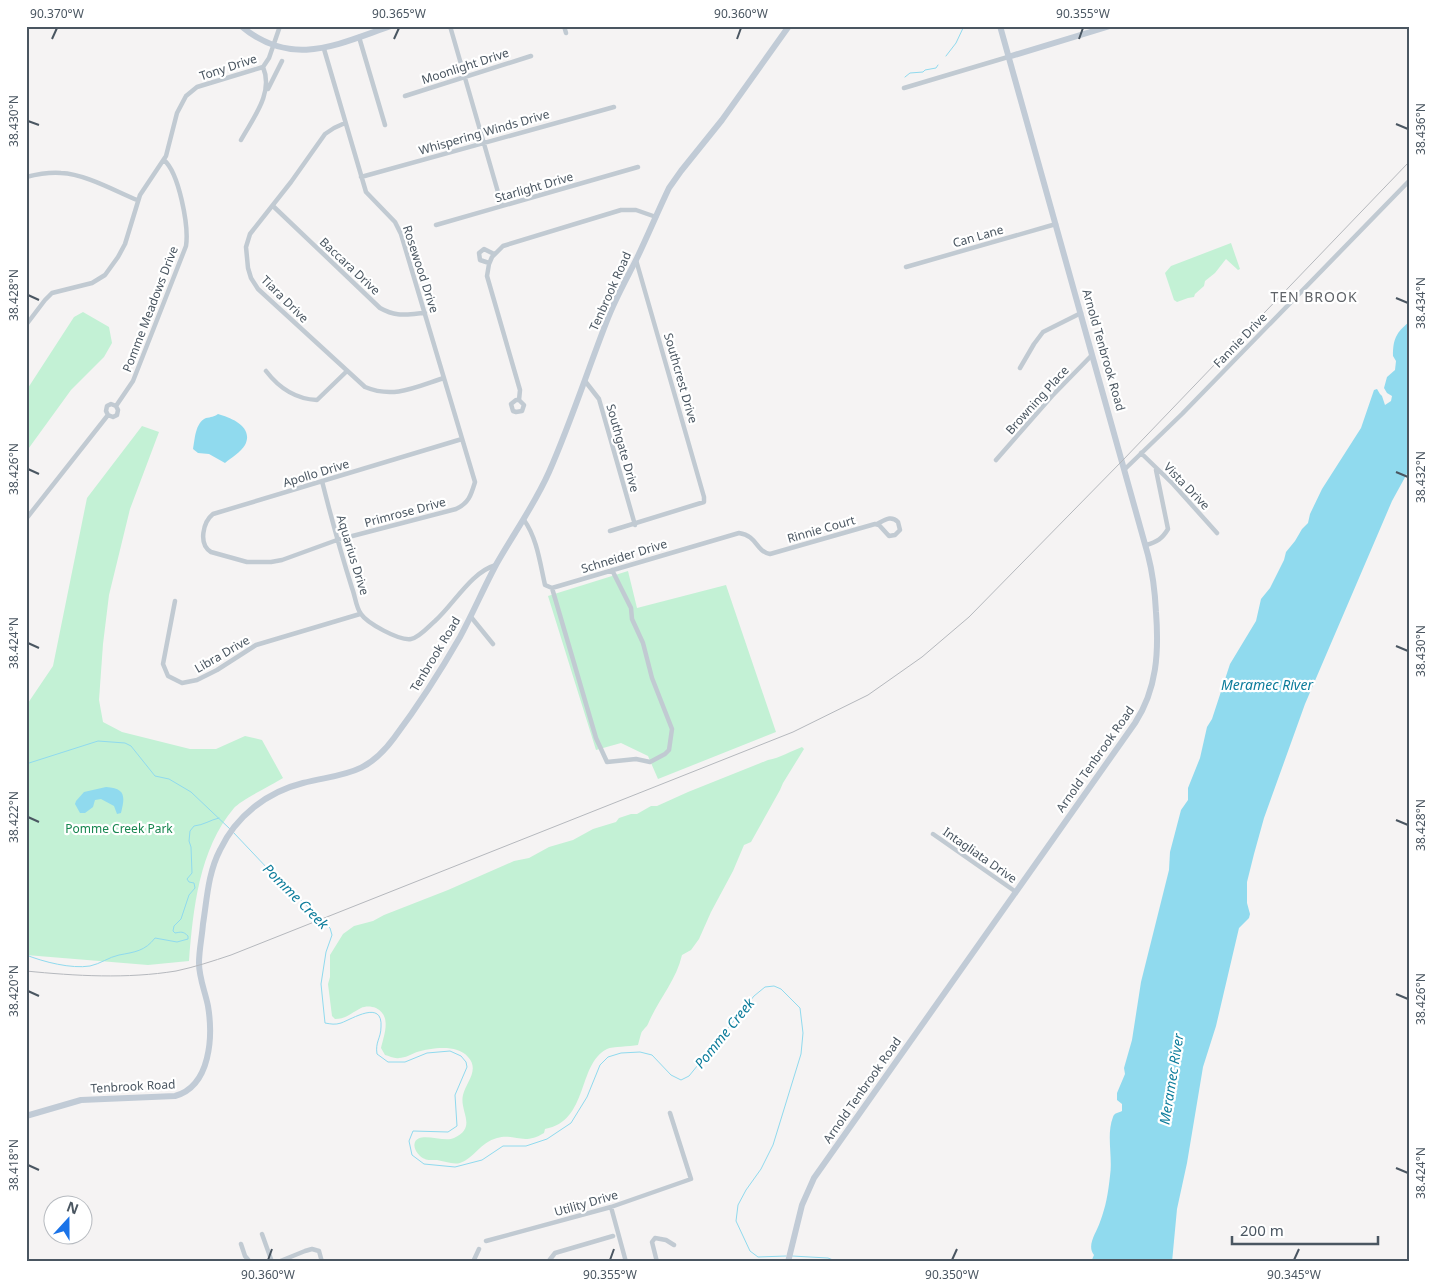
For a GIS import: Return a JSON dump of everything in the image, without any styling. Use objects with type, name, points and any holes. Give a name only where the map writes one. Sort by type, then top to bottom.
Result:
[{"type":"street","points":[[241,26],[257,37],[274,44],[295,49],[324,48],[391,26]]},
{"type":"street","name":"Tony Drive","points":[[26,325],[52,293],[92,283],[105,275],[125,244],[137,200],[164,160],[177,113],[183,100],[190,91],[202,86],[263,67],[268,62],[280,26]]},
{"type":"street","points":[[450,26],[502,206]]},
{"type":"street","points":[[564,26],[566,33]]},
{"type":"street","name":"Tenbrook Road","points":[[26,1116],[81,1100],[175,1096],[189,1090],[198,1079],[207,1056],[209,1028],[208,1006],[201,982],[199,959],[209,882],[215,861],[224,842],[251,810],[268,798],[302,784],[350,773],[372,761],[392,741],[426,692],[446,662],[471,617],[496,565],[524,520],[549,472],[611,311],[675,179],[722,120],[789,26]]},
{"type":"street","name":"Arnold Tenbrook Road","points":[[788,1262],[805,1195],[817,1174],[1135,723],[1150,694],[1156,668],[1158,643],[1154,585],[1146,544],[1000,26]]},
{"type":"street","points":[[904,88],[1110,26]]},
{"type":"street","points":[[360,37],[385,125]]},
{"type":"street","name":"Rosewood Drive","points":[[324,48],[360,177],[366,192],[395,222],[401,234],[475,482],[471,495],[465,505]]},
{"type":"street","name":"Moonlight Drive","points":[[406,96],[531,56]]},
{"type":"street","points":[[241,140],[282,61]]},
{"type":"street","points":[[263,67],[266,79],[266,92]]},
{"type":"street","name":"Whispering Winds Drive","points":[[360,177],[614,106]]},
{"type":"street","name":"Tiara Drive","points":[[345,123],[329,130],[325,134],[273,206],[256,226],[248,241],[246,255],[251,278],[258,289],[346,372],[365,387],[376,391],[393,393],[444,378]]},
{"type":"street","name":"Pomme Meadows Drive","points":[[116,406],[133,381],[169,292],[186,243],[186,222],[178,188],[173,172],[164,160]]},
{"type":"street","name":"Starlight Drive","points":[[436,225],[638,167]]},
{"type":"street","points":[[26,177],[62,173],[81,176],[137,200]]},
{"type":"street","name":"Fannie Drive","points":[[1125,469],[1182,414],[1409,181]]},
{"type":"street","name":"Baccara Drive","points":[[273,206],[380,308],[391,314],[400,315],[425,312]]},
{"type":"street","points":[[520,400],[520,390],[488,282],[489,263],[494,254],[510,243],[621,210],[638,210],[656,217]]},
{"type":"street","name":"Can Lane","points":[[906,267],[1056,224]]},
{"type":"street","points":[[489,263],[480,260],[479,252],[484,249],[494,254]]},
{"type":"street","name":"Southcrest Drive","points":[[635,525],[704,502],[702,487],[636,260]]},
{"type":"street","points":[[1020,368],[1043,332],[1081,313]]},
{"type":"street","name":"Browning Place","points":[[996,460],[1052,396],[1093,354]]},
{"type":"street","points":[[266,371],[275,382],[288,392],[317,400],[346,372]]},
{"type":"street","name":"Southgate Drive","points":[[585,382],[599,399],[635,525]]},
{"type":"street","name":"Pomme Meadows Drive","points":[[108,415],[106,411],[107,406],[112,404],[116,406]]},
{"type":"street","name":"Pomme Meadows Drive","points":[[108,415],[112,417],[117,414],[116,406]]},
{"type":"street","name":"Pomme Meadows Drive","points":[[26,519],[108,415]]},
{"type":"street","name":"Apollo Drive","points":[[206,549],[203,536],[208,519],[213,514],[462,439]]},
{"type":"street","name":"Vista Drive","points":[[1141,453],[1173,484],[1217,533]]},
{"type":"street","points":[[1146,544],[1157,542],[1168,529],[1156,469]]},
{"type":"street","name":"Aquarius Drive","points":[[322,481],[337,540],[360,614],[397,637],[411,639],[436,620],[478,574],[487,567],[496,565]]},
{"type":"street","name":"Primrose Drive","points":[[206,549],[216,554],[242,561],[260,563],[282,560],[337,540],[465,505]]},
{"type":"street","name":"Rinnie Court","points":[[770,554],[877,524],[890,518],[898,522],[900,530],[895,535],[889,536],[877,524]]},
{"type":"street","points":[[524,520],[530,528],[545,585],[552,588],[596,738],[607,762],[636,759],[650,762],[669,750],[672,730],[652,678],[643,643],[632,619],[631,608],[612,570]]},
{"type":"street","points":[[610,531],[635,525]]},
{"type":"street","name":"Schneider Drive","points":[[552,588],[739,533],[751,537],[762,551],[770,554]]},
{"type":"street","name":"Libra Drive","points":[[175,601],[163,664],[168,676],[182,683],[192,682],[209,675],[256,645],[360,614]]},
{"type":"street","points":[[471,617],[493,644]]},
{"type":"street","name":"Intagliata Drive","points":[[933,834],[1016,892]]},
{"type":"street","name":"Utility Drive","points":[[486,1241],[610,1207],[691,1179],[670,1113]]},
{"type":"street","points":[[610,1207],[626,1262]]},
{"type":"street","points":[[262,1234],[272,1262]]},
{"type":"street","points":[[548,1262],[554,1253],[613,1236]]},
{"type":"street","points":[[657,1262],[652,1242],[655,1238],[674,1244]]},
{"type":"street","points":[[241,1244],[245,1256],[250,1262]]},
{"type":"street","points":[[279,1262],[312,1249],[318,1251],[322,1262]]},
{"type":"street","points":[[473,1262],[479,1249]]},
{"type":"green space","points":[[1231,243],[1240,269],[1238,270],[1226,259],[1215,273],[1205,281],[1204,286],[1194,297],[1177,302],[1174,300],[1165,273],[1171,266]]},
{"type":"green space","points":[[83,312],[109,327],[112,343],[104,357],[71,390],[26,452],[26,391],[74,317]]},
{"type":"green space","name":"Pomme Creek Park","points":[[142,426],[159,432],[130,509],[109,595],[99,700],[103,722],[122,732],[190,749],[216,749],[245,736],[262,740],[283,778],[234,808],[222,824],[205,861],[200,881],[189,961],[148,965],[26,955],[26,706],[53,666],[87,498]]},
{"type":"green space","points":[[628,571],[637,608],[726,585],[776,732],[658,779],[648,756],[621,743],[596,750],[548,596]]},
{"type":"green space","points":[[802,747],[804,749],[751,842],[744,845],[699,939],[691,950],[682,955],[676,973],[642,1033],[638,1045],[610,1048],[598,1056],[569,1115],[559,1124],[545,1129],[544,1133],[537,1137],[525,1139],[503,1137],[491,1140],[460,1163],[428,1160],[420,1156],[414,1146],[418,1139],[427,1137],[450,1139],[461,1134],[465,1129],[466,1118],[462,1101],[473,1067],[468,1057],[463,1053],[458,1050],[444,1048],[430,1049],[397,1058],[385,1055],[381,1048],[386,1026],[384,1016],[381,1011],[374,1007],[363,1007],[339,1019],[335,1019],[332,1016],[328,984],[330,977],[330,955],[343,934],[354,926],[373,921],[514,861],[529,858],[549,847],[573,840],[593,829],[616,822],[619,818],[637,814],[651,806],[657,806]]},
{"type":"water","name":"Meramec River","points":[[1409,322],[1409,470],[1392,501],[1305,704],[1264,818],[1247,882],[1247,903],[1250,914],[1249,918],[1239,928],[1216,1026],[1203,1067],[1187,1163],[1177,1209],[1172,1262],[1091,1262],[1094,1255],[1091,1247],[1104,1211],[1111,1169],[1111,1124],[1114,1115],[1122,1111],[1122,1104],[1117,1100],[1117,1093],[1125,1074],[1124,1068],[1132,1040],[1141,982],[1169,870],[1170,852],[1181,810],[1188,800],[1188,788],[1200,758],[1207,727],[1212,719],[1230,664],[1256,621],[1261,599],[1270,588],[1286,552],[1308,523],[1310,514],[1322,489],[1361,428],[1374,390],[1377,389],[1385,405],[1391,401],[1392,396],[1384,388],[1387,377],[1395,370],[1396,361],[1393,356],[1398,333]]},
{"type":"water","points":[[218,414],[240,424],[247,433],[247,439],[243,448],[225,463],[209,454],[198,453],[193,449],[196,432],[202,420]]},
{"type":"water","points":[[106,787],[121,791],[123,802],[121,813],[117,814],[114,806],[101,799],[95,800],[93,807],[85,813],[80,813],[75,804],[84,792]]},
{"type":"waterway","points":[[946,56],[956,43],[964,26]]},
{"type":"waterway","points":[[905,77],[910,73],[936,68],[938,65]]},
{"type":"waterway","name":"Pomme Creek","points":[[26,764],[98,741],[125,743],[131,746],[155,776],[169,779],[191,792],[230,829]]},
{"type":"waterway","points":[[26,955],[58,964],[83,967],[139,950],[147,946],[155,938],[177,942],[188,939],[185,933],[175,933],[173,931],[174,926],[181,919],[189,895],[195,888],[194,883],[189,882],[187,879],[192,873],[190,831],[194,826],[219,818]]},
{"type":"waterway","name":"Pomme Creek","points":[[233,832],[269,870],[330,928],[332,935],[326,952],[321,984],[325,1023],[339,1024],[359,1015],[372,1012],[377,1014],[381,1027],[377,1054],[388,1062],[405,1062],[427,1053],[450,1051],[461,1056],[466,1062],[467,1067],[455,1095],[457,1126],[448,1132],[413,1131],[409,1141],[412,1155],[424,1164],[455,1167],[482,1160],[503,1146],[526,1146],[547,1139],[571,1123],[587,1097],[600,1065],[608,1057],[621,1053],[640,1052],[652,1055],[671,1075],[681,1080],[689,1076],[754,996],[765,987],[774,986],[781,989],[800,1008],[803,1033],[801,1054],[773,1145],[761,1169],[738,1205],[736,1221],[750,1251],[758,1257],[786,1256]]},
{"type":"waterway","name":"Pomme Creek","points":[[792,1256],[828,1258],[838,1262]]},
{"type":"railway","points":[[26,971],[120,976],[158,974],[197,966],[231,955],[793,732],[868,695],[922,657],[969,617],[1123,460],[1409,162]]},
{"type":"district","name":"TEN BROOK","points":[[1314,296]]}]
